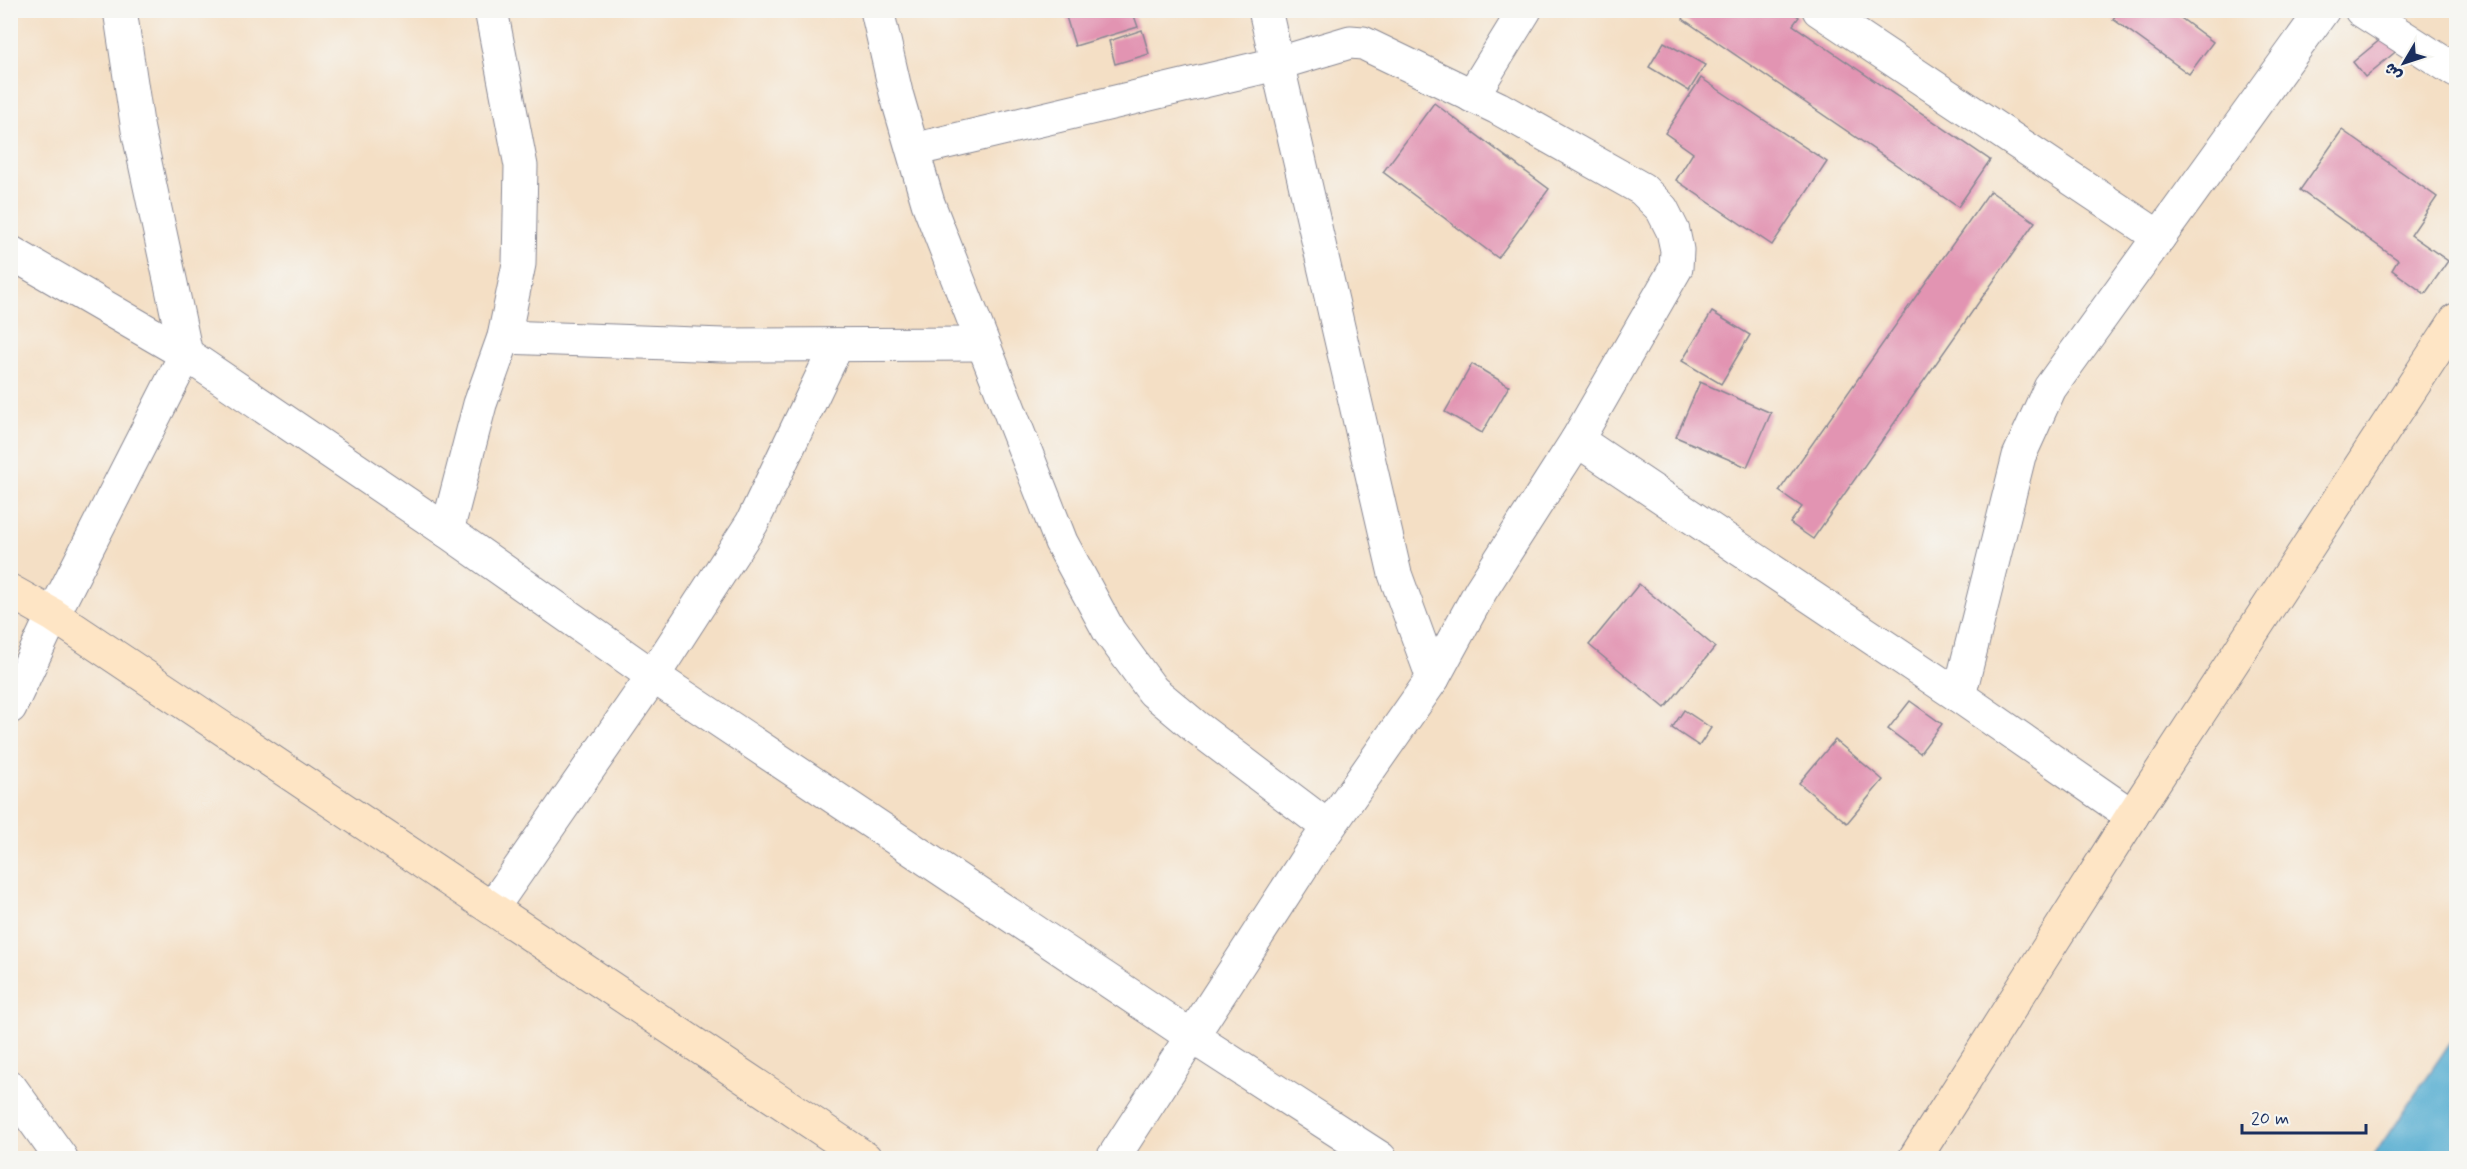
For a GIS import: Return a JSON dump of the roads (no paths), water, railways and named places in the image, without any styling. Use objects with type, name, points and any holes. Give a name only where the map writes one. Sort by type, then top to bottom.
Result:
[{"type":"street","points":[[10,707],[53,615],[186,354],[138,130],[120,10]]},
{"type":"street","points":[[447,531],[480,405],[504,337],[519,264],[521,166],[491,10]]},
{"type":"street","points":[[877,10],[928,203],[1061,542],[1109,631],[1153,691],[1196,727],[1328,827]]},
{"type":"street","points":[[1264,10],[1395,574],[1432,678]]},
{"type":"street","points":[[1472,96],[1525,10]]},
{"type":"street","points":[[1819,10],[2160,237]]},
{"type":"street","points":[[1959,696],[2019,456],[2050,387],[2323,10]]},
{"type":"street","points":[[2361,10],[2457,71]]},
{"type":"street","points":[[913,150],[1276,64],[1350,42],[1363,43],[1472,96],[1642,189],[1662,209],[1673,231],[1677,250],[1676,268],[1577,440],[1481,590],[1432,678],[1328,827],[1113,1158]]},
{"type":"street","points":[[10,252],[186,354],[447,531],[653,676],[1191,1036],[1380,1158]]},
{"type":"street","points":[[1915,1158],[2132,816],[2457,320]]},
{"type":"street","points":[[504,337],[723,345],[982,344]]},
{"type":"street","points":[[492,908],[653,676],[752,523],[837,345]]},
{"type":"street","points":[[1577,440],[1959,696],[2132,816]]},
{"type":"street","points":[[10,591],[53,615],[865,1158]]},
{"type":"street","points":[[10,1087],[61,1158]]},
{"type":"water","points":[[2456,1034],[2456,1158],[2372,1158]]},
{"type":"railway","points":[[10,1153],[14,1158]]}]
